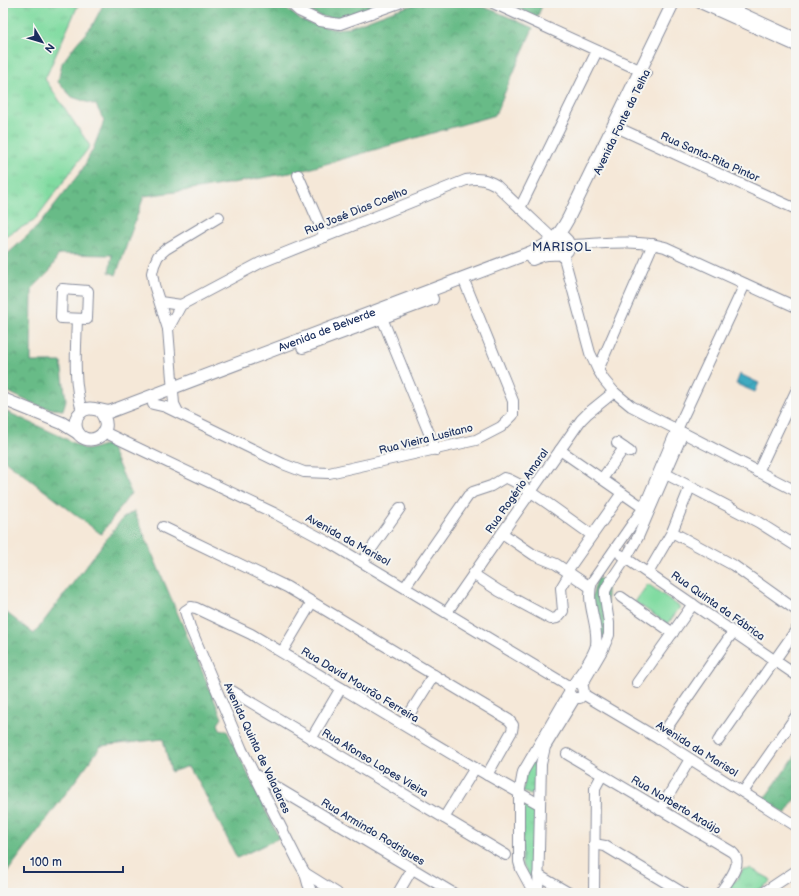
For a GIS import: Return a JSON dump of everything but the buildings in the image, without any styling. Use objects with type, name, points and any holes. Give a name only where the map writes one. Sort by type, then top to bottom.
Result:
[{"type":"main road","name":"Avenida Fonte da Telha","points":[[559,244],[568,219],[643,72],[673,3]]},
{"type":"main road","name":"Avenida Fonte da Telha","points":[[643,72],[681,3]]},
{"type":"main road","name":"Avenida de Belverde","points":[[37,414],[64,415],[81,412],[91,408],[109,412],[173,392],[382,318],[537,250],[559,244]]},
{"type":"main road","name":"Avenida de Belverde","points":[[78,434],[90,440],[98,438],[105,428],[121,415],[153,404],[173,392],[465,282]]},
{"type":"main road","points":[[3,399],[62,423],[78,434]]},
{"type":"main road","points":[[100,411],[105,417],[105,428]]},
{"type":"main road","points":[[78,434],[75,423],[81,412]]},
{"type":"street","points":[[290,3],[299,11],[320,21],[340,24],[399,3]]},
{"type":"street","points":[[493,3],[643,72]]},
{"type":"street","points":[[700,3],[796,46]]},
{"type":"street","points":[[720,3],[796,38]]},
{"type":"street","points":[[520,208],[597,51]]},
{"type":"street","name":"Rua Santa-Rita Pintor","points":[[616,127],[796,209]]},
{"type":"street","points":[[298,175],[325,237]]},
{"type":"street","name":"Rua José Dias Coelho","points":[[168,329],[182,306],[260,263],[466,180],[477,178],[488,180],[496,185],[559,244]]},
{"type":"street","points":[[178,412],[174,404],[168,329],[154,285],[152,273],[158,256],[171,246],[219,217]]},
{"type":"street","points":[[796,308],[665,247],[634,242],[559,244],[590,352],[598,370],[614,392],[631,406],[796,491]]},
{"type":"street","points":[[598,370],[653,244]]},
{"type":"street","name":"Rua Vieira Lusitano","points":[[153,404],[178,412],[283,464],[304,472],[328,473],[476,440],[501,427],[513,415],[513,401],[465,282]]},
{"type":"street","points":[[534,893],[520,866],[519,794],[521,780],[526,765],[603,649],[610,629],[605,597],[608,585],[626,558],[648,516],[666,474],[681,431],[745,284]]},
{"type":"street","points":[[160,302],[182,306]]},
{"type":"street","points":[[382,318],[436,450]]},
{"type":"street","points":[[77,319],[75,370],[77,395],[81,412]]},
{"type":"street","points":[[758,472],[796,391]]},
{"type":"street","name":"Rua Rogério Amaral","points":[[447,612],[584,416],[614,392]]},
{"type":"street","name":"Avenida da Marisol","points":[[105,428],[274,513],[330,543],[659,739],[796,826]]},
{"type":"street","points":[[538,893],[541,764],[543,753],[576,690],[593,654],[596,644],[589,598],[590,587],[594,578],[644,507],[674,436],[681,431]]},
{"type":"street","points":[[602,479],[624,447]]},
{"type":"street","points":[[560,450],[644,507]]},
{"type":"street","points":[[666,474],[758,522],[796,546]]},
{"type":"street","points":[[405,587],[470,494],[488,488],[506,477],[531,492],[592,535]]},
{"type":"street","points":[[648,573],[672,532],[690,487]]},
{"type":"street","points":[[473,574],[499,591],[551,619],[556,618],[563,611],[561,588],[568,572],[622,493]]},
{"type":"street","points":[[362,562],[400,508]]},
{"type":"street","points":[[163,527],[272,579],[509,720],[512,723],[513,728],[511,734],[487,775]]},
{"type":"street","points":[[672,532],[733,565],[796,610]]},
{"type":"street","points":[[502,533],[534,555],[556,564],[590,587]]},
{"type":"street","name":"Rua Quinta da Fábrica","points":[[614,550],[796,674]]},
{"type":"street","points":[[621,597],[673,633]]},
{"type":"street","points":[[282,652],[312,602]]},
{"type":"street","points":[[637,683],[694,604]]},
{"type":"street","name":"Rua David Mourão Ferreira","points":[[185,611],[191,608],[196,608],[251,634],[519,794],[539,804]]},
{"type":"street","name":"Avenida Quinta de Valadares","points":[[185,611],[230,723],[268,803],[305,872],[312,893]]},
{"type":"street","points":[[718,741],[796,630]]},
{"type":"street","points":[[659,739],[733,632]]},
{"type":"street","points":[[403,724],[434,675]]},
{"type":"street","points":[[311,739],[341,688]]},
{"type":"street","name":"Rua Afonso Lopes Vieira","points":[[232,691],[506,855]]},
{"type":"street","points":[[743,792],[796,716]]},
{"type":"street","name":"Rua Norberto Araújo","points":[[567,754],[735,854],[737,863],[720,893]]},
{"type":"street","points":[[660,810],[690,759]]},
{"type":"street","points":[[444,818],[475,768]]},
{"type":"street","name":"Rua Armindo Rodrigues","points":[[254,774],[453,893]]},
{"type":"street","points":[[594,893],[595,788],[602,775]]},
{"type":"street","points":[[268,803],[273,797],[282,791]]},
{"type":"street","points":[[594,844],[605,846],[683,893]]},
{"type":"street","points":[[398,893],[412,869]]},
{"type":"street","points":[[763,893],[796,871]]},
{"type":"street","points":[[305,872],[337,893]]},
{"type":"street","points":[[538,875],[570,893]]},
{"type":"green space","points":[[3,3],[79,3],[45,79],[90,146],[34,221],[3,237]]},
{"type":"green space","points":[[104,3],[279,3],[301,20],[333,29],[347,28],[395,10],[421,3],[470,3],[495,11],[533,28],[495,115],[301,171],[198,189],[144,196],[116,275],[109,272],[112,255],[59,254],[49,272],[32,289],[31,362],[61,362],[66,400],[63,410],[47,408],[32,403],[3,389],[3,258],[38,226],[82,170],[93,149],[104,121],[96,105],[72,97],[58,82],[62,63],[92,26]]},
{"type":"green space","points":[[298,3],[384,3],[351,16],[329,18],[319,16],[308,11]]},
{"type":"green space","points":[[509,3],[543,3],[537,18]]},
{"type":"green space","points":[[3,410],[87,450],[109,444],[131,493],[101,534],[3,459]]},
{"type":"green space","points":[[134,511],[222,718],[218,724],[220,729],[227,731],[279,838],[237,858],[189,766],[171,772],[163,739],[101,746],[3,878],[3,610],[34,634],[122,519]]},
{"type":"green space","points":[[597,578],[607,581],[607,632],[596,654],[592,597]]},
{"type":"green space","points":[[648,584],[680,607],[668,624],[635,602]]},
{"type":"green space","points":[[539,749],[536,792],[530,795],[523,791],[526,772]]},
{"type":"green space","points":[[796,755],[796,797],[785,814],[764,799]]},
{"type":"green space","points":[[529,805],[534,807],[536,811],[536,887],[522,864],[523,811],[525,807]]},
{"type":"green space","points":[[750,868],[770,879],[770,882],[754,893],[725,893],[731,882],[737,880],[743,869],[748,870]]},
{"type":"water","points":[[740,374],[759,383],[755,392],[736,384]]},
{"type":"district","name":"MARISOL","points":[[562,247]]}]
